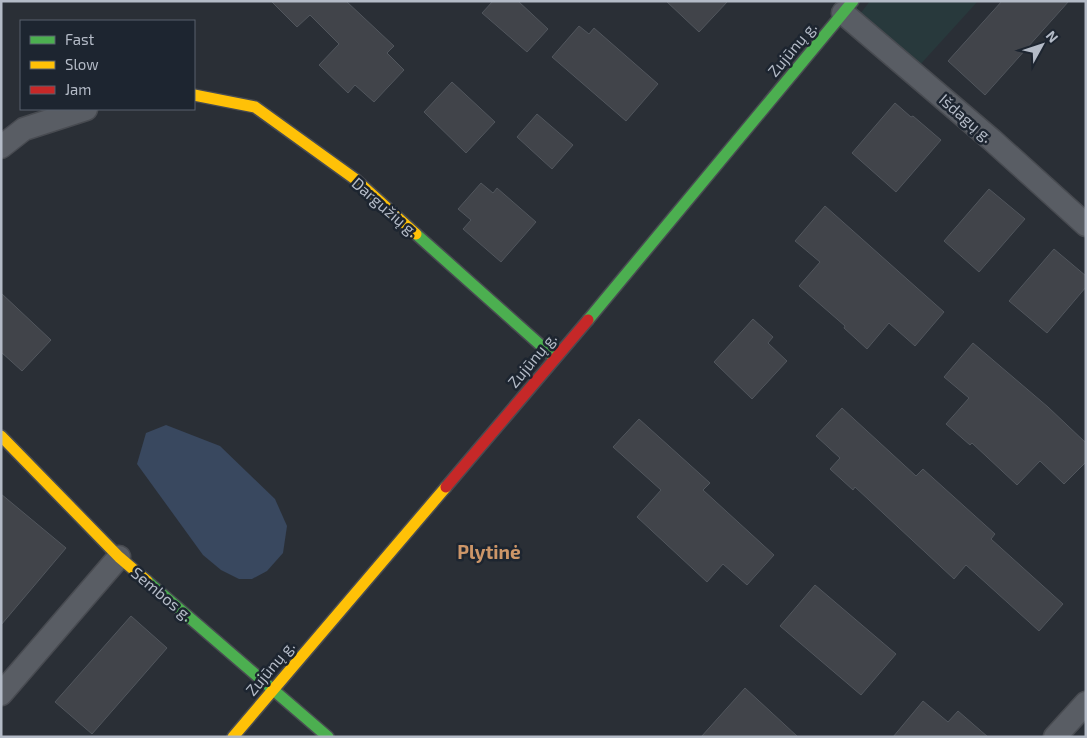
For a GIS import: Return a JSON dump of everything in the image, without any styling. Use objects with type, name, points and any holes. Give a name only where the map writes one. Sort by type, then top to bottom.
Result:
[{"type":"main road","name":"Zujūnų g.","points":[[233,737],[555,358],[848,7]]},
{"type":"main road","name":"Dargužių g.","points":[[195,95],[255,106],[355,179],[555,358]]},
{"type":"main road","points":[[1,436],[119,557]]},
{"type":"main road","name":"Sembos g.","points":[[119,557],[328,737]]},
{"type":"street","name":"Išdagų g.","points":[[848,7],[1086,226]]},
{"type":"street","points":[[1,147],[24,129],[83,110]]},
{"type":"street","name":"Sembos g.","points":[[1,694],[119,557]]},
{"type":"street","points":[[1055,737],[1086,703]]},
{"type":"shaded area","points":[[870,1],[978,1],[918,67],[857,18]]},
{"type":"water","points":[[166,425],[220,446],[275,499],[287,526],[283,553],[267,571],[252,579],[239,579],[221,570],[203,555],[137,464],[146,433]]},
{"type":"building","points":[[271,1],[346,1],[394,46],[387,53],[404,70],[374,102],[355,85],[348,93],[319,65],[339,44],[310,15],[297,27]]},
{"type":"building","points":[[493,1],[518,1],[548,29],[527,52],[482,13]]},
{"type":"building","points":[[666,1],[728,1],[699,32]]},
{"type":"building","points":[[1002,1],[1069,1],[985,95],[948,61]]},
{"type":"building","points":[[579,26],[589,34],[594,28],[658,84],[626,121],[552,57]]},
{"type":"building","points":[[452,82],[495,122],[466,153],[424,112]]},
{"type":"building","points":[[895,103],[941,140],[896,192],[852,153]]},
{"type":"building","points":[[537,114],[573,145],[552,169],[517,137]]},
{"type":"building","points":[[481,183],[493,193],[497,188],[536,222],[501,262],[463,229],[471,220],[458,209]]},
{"type":"building","points":[[989,189],[1025,219],[979,272],[944,241]]},
{"type":"building","points":[[825,206],[944,312],[915,346],[889,323],[867,349],[844,328],[845,326],[799,286],[820,262],[795,241]]},
{"type":"building","points":[[1054,249],[1086,276],[1086,287],[1047,333],[1009,301]]},
{"type":"building","points":[[1,293],[51,340],[22,371],[1,352]]},
{"type":"building","points":[[753,319],[773,337],[768,343],[787,361],[752,399],[714,362]]},
{"type":"building","points":[[973,343],[1048,407],[1086,443],[1086,462],[1064,484],[1040,461],[1017,485],[972,443],[970,445],[946,424],[969,398],[944,377]]},
{"type":"building","points":[[842,408],[916,476],[923,469],[995,534],[991,539],[1063,604],[1039,631],[966,565],[954,579],[855,487],[853,490],[830,469],[840,458],[816,436]]},
{"type":"building","points":[[639,419],[710,483],[703,490],[774,555],[747,585],[723,564],[707,582],[637,517],[661,490],[613,447]]},
{"type":"building","points":[[1,494],[66,548],[1,625]]},
{"type":"building","points":[[815,585],[896,654],[861,695],[780,626]]},
{"type":"building","points":[[131,616],[167,648],[92,734],[55,702]]},
{"type":"building","points":[[745,688],[798,737],[701,737]]},
{"type":"building","points":[[923,701],[948,722],[958,711],[988,737],[893,737]]},
{"type":"traffic: fast","points":[[588,320],[853,1]]},
{"type":"traffic: fast","points":[[416,234],[555,358]]},
{"type":"traffic: fast","points":[[147,581],[328,737]]},
{"type":"traffic: slow","points":[[195,95],[255,107],[355,179],[416,234]]},
{"type":"traffic: slow","points":[[1,436],[119,557],[147,581]]},
{"type":"traffic: slow","points":[[233,737],[446,487]]},
{"type":"traffic: jam","points":[[446,487],[588,320]]},
{"type":"district","name":"Plytinė","points":[[489,552]]}]
